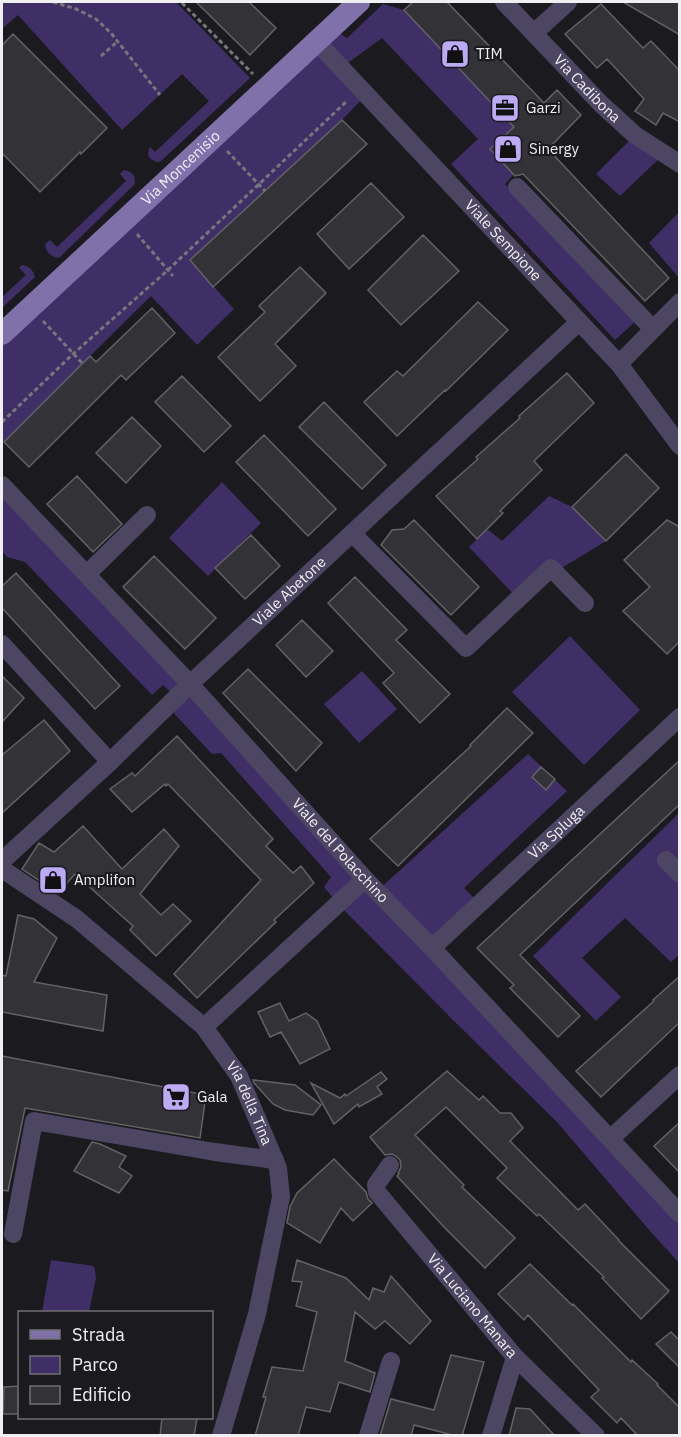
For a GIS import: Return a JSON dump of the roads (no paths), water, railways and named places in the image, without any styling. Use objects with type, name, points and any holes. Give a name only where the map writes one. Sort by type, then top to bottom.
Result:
[{"type":"main road","name":"Via Moncenisio","points":[[2,334],[359,2]]},
{"type":"street","name":"Via Cadibona","points":[[504,2],[601,104],[635,135],[680,164]]},
{"type":"street","points":[[534,33],[568,2]]},
{"type":"street","name":"Viale Sempione","points":[[317,42],[619,364],[680,446]]},
{"type":"street","points":[[517,187],[652,328]]},
{"type":"street","points":[[619,364],[680,302]]},
{"type":"street","name":"Viale Abetone","points":[[2,861],[579,322]]},
{"type":"street","name":"Viale del Polacchino","points":[[2,485],[190,684],[365,879],[680,1214]]},
{"type":"street","points":[[87,574],[147,515]]},
{"type":"street","points":[[352,533],[466,648],[551,568],[585,603]]},
{"type":"street","points":[[2,644],[110,762]]},
{"type":"street","name":"Via Spluga","points":[[432,948],[680,717]]},
{"type":"street","points":[[666,860],[680,874]]},
{"type":"street","name":"Via della Tina","points":[[2,869],[77,919],[204,1028],[239,1076],[275,1160],[281,1197],[257,1314],[221,1436]]},
{"type":"street","points":[[204,1028],[365,879]]},
{"type":"street","points":[[610,1139],[680,1075]]},
{"type":"street","points":[[15,1234],[34,1121],[275,1160]]},
{"type":"street","name":"Via Luciano Manara","points":[[390,1165],[376,1185],[377,1192],[515,1357],[596,1436]]},
{"type":"street","points":[[491,1436],[515,1357]]},
{"type":"street","points":[[368,1436],[391,1362]]},
{"type":"place","name":"TIM","points":[[455,54]]},
{"type":"place","name":"Garzi","points":[[505,108]]},
{"type":"place","name":"Sinergy","points":[[508,149]]},
{"type":"place","name":"Amplifon","points":[[53,880]]},
{"type":"place","name":"Gala","points":[[176,1097]]}]
